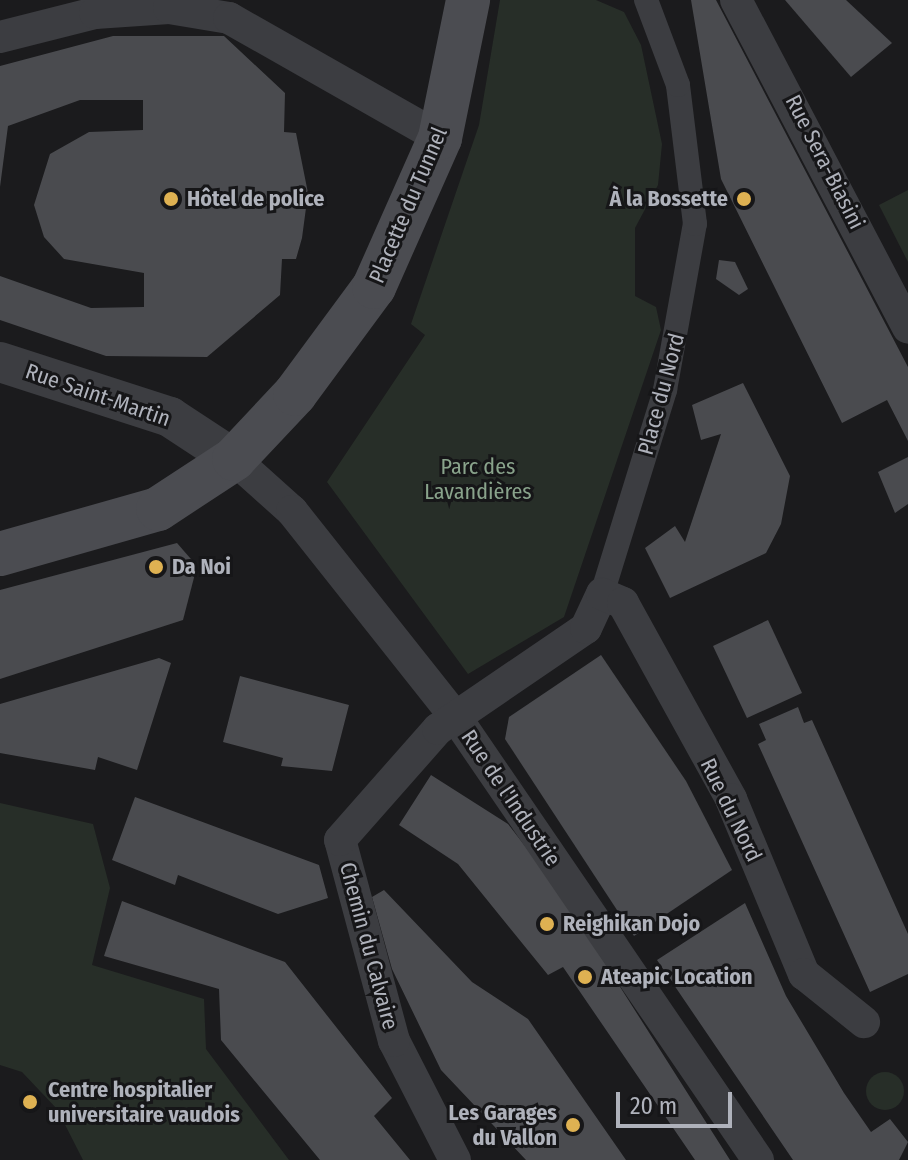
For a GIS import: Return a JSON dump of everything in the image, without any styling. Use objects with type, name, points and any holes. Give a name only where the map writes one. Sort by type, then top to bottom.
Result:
[{"type":"main road","name":"Placette du Tunnel","points":[[0,554],[158,509],[234,459],[295,394],[374,287],[440,138],[468,0]]},
{"type":"street","name":"Place du Nord","points":[[457,719],[574,639],[602,594],[665,390],[695,224],[678,85],[646,0]]},
{"type":"street","name":"Rue Sera-Biasini","points":[[736,0],[908,328]]},
{"type":"street","points":[[0,37],[95,13],[169,8],[229,18],[440,138]]},
{"type":"street","name":"Rue Saint-Martin","points":[[0,362],[170,417],[234,459]]},
{"type":"street","name":"Rue de l'Industrie","points":[[234,459],[292,511],[457,719],[758,1160]]},
{"type":"street","name":"Rue du Nord","points":[[602,594],[623,603],[731,799],[804,974],[864,1022]]},
{"type":"street","name":"Chemin du Calvaire","points":[[455,1160],[394,1041],[340,840],[438,729],[457,719]]},
{"type":"green space","name":"Parc des Lavandières","points":[[500,0],[596,0],[624,12],[641,45],[662,144],[658,185],[635,228],[635,296],[656,307],[661,330],[564,617],[468,674],[327,482],[425,335],[411,324],[479,125]]},
{"type":"green space","points":[[908,190],[908,262],[879,205]]},
{"type":"green space","points":[[0,803],[93,824],[110,888],[92,965],[204,999],[206,1049],[289,1160],[83,1160],[57,1109],[22,1072],[0,1065]]},
{"type":"green space","points":[[885,1072],[898,1078],[904,1091],[898,1104],[885,1110],[872,1104],[866,1091],[872,1078]]},
{"type":"building","points":[[691,0],[716,0],[908,367],[908,441],[887,400],[842,423],[721,179]]},
{"type":"building","points":[[785,0],[846,0],[892,43],[851,77]]},
{"type":"building","name":"Hôtel de police","points":[[113,36],[224,36],[285,93],[284,132],[296,133],[308,193],[296,259],[282,259],[280,295],[207,357],[106,356],[0,320],[0,276],[91,308],[144,307],[144,273],[64,259],[44,237],[34,205],[50,154],[89,132],[143,130],[143,100],[80,100],[8,126],[0,187],[0,66]]},
{"type":"building","points":[[719,260],[735,262],[748,289],[739,295],[716,279]]},
{"type":"building","points":[[743,383],[790,476],[781,524],[766,553],[670,598],[645,548],[675,526],[685,542],[721,434],[701,440],[692,405]]},
{"type":"building","points":[[908,457],[908,504],[895,513],[878,472]]},
{"type":"building","points":[[177,543],[197,566],[183,620],[0,679],[0,590]]},
{"type":"building","points":[[768,620],[802,693],[747,718],[713,646]]},
{"type":"building","points":[[601,655],[686,781],[732,870],[634,936],[505,739],[509,717]]},
{"type":"building","points":[[159,658],[171,663],[137,770],[98,757],[95,770],[0,753],[0,704]]},
{"type":"building","points":[[240,676],[349,705],[332,771],[281,766],[283,758],[223,742]]},
{"type":"building","points":[[798,707],[804,723],[812,720],[908,934],[908,974],[870,992],[758,744],[766,740],[759,724]]},
{"type":"building","points":[[431,775],[508,824],[556,886],[730,1160],[695,1160],[563,967],[548,975],[458,864],[399,825]]},
{"type":"building","points":[[135,797],[319,865],[328,898],[278,914],[178,875],[175,885],[112,860]]},
{"type":"building","points":[[384,890],[472,982],[528,1019],[626,1160],[526,1160],[441,1070],[392,969],[372,897]]},
{"type":"building","points":[[122,901],[285,962],[392,1098],[374,1116],[410,1160],[320,1160],[221,1040],[219,989],[104,956]]},
{"type":"building","points":[[745,903],[786,996],[844,1093],[871,1132],[890,1119],[908,1142],[899,1160],[793,1160],[657,960]]},
{"type":"place","name":"Hôtel de police","points":[[171,199]]},
{"type":"place","name":"À la Bossette","points":[[744,199]]},
{"type":"place","name":"Da Noi","points":[[156,567]]},
{"type":"place","name":"Reighikan Dojo","points":[[547,924]]},
{"type":"place","name":"Ateapic Location","points":[[585,977]]},
{"type":"place","name":"Centre hospitalier universitaire vaudois","points":[[30,1102]]},
{"type":"place","name":"Les Garages du Vallon","points":[[573,1125]]}]
